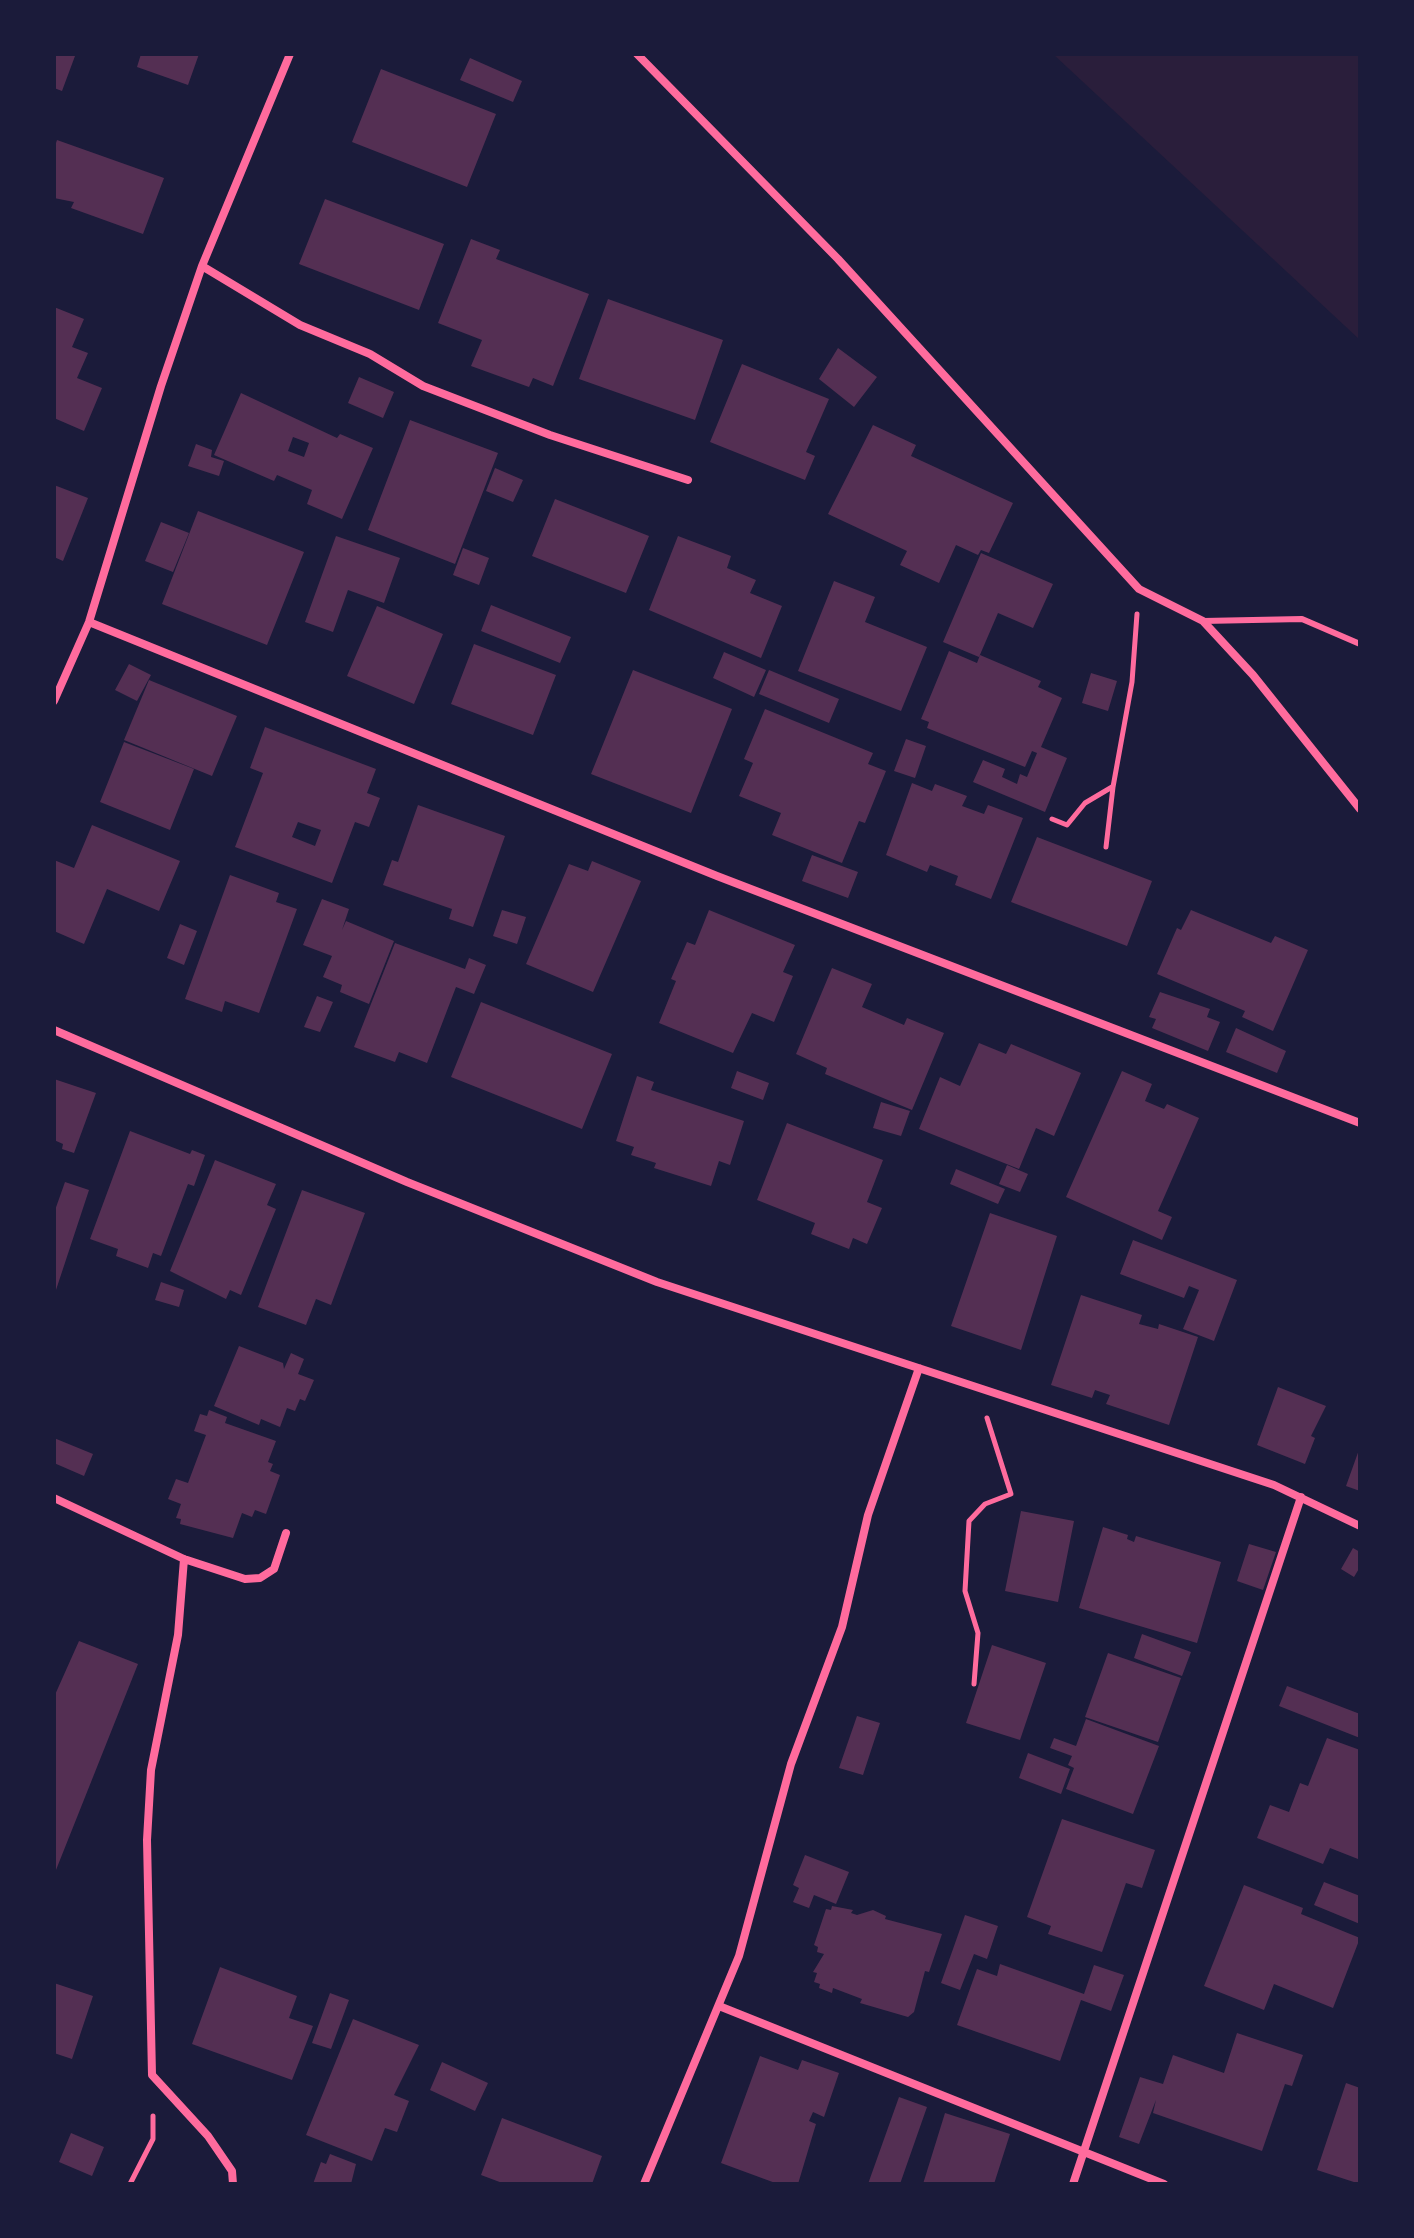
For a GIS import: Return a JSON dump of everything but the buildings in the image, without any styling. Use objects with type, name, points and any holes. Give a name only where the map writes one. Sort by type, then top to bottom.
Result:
[{"type":"street","points":[[54,701],[89,622],[161,386],[202,266],[290,54]]},
{"type":"street","points":[[637,54],[838,259],[1139,589],[1203,621],[1253,675],[1360,809]]},
{"type":"street","points":[[202,266],[300,325],[370,354],[423,386],[550,435],[688,480]]},
{"type":"street","points":[[89,622],[717,876],[1360,1123]]},
{"type":"street","points":[[54,1030],[407,1182],[657,1282],[1301,1497],[1360,1526]]},
{"type":"street","points":[[644,2184],[739,1956],[791,1764],[842,1627],[868,1515],[919,1368]]},
{"type":"street","points":[[1073,2184],[1301,1497]]},
{"type":"street","points":[[54,1498],[184,1559],[245,1579],[260,1578],[274,1569],[286,1533]]},
{"type":"street","points":[[184,1559],[178,1635],[151,1770],[147,1826],[145,1872],[152,2075],[208,2136],[232,2171],[233,2184]]},
{"type":"street","points":[[719,2006],[1164,2184]]},
{"type":"lane","points":[[1203,621],[1302,619],[1360,644]]},
{"type":"path","points":[[1106,847],[1113,787],[1132,682],[1139,589]]},
{"type":"path","points":[[1052,819],[1067,825],[1085,803],[1113,787]]},
{"type":"path","points":[[974,1684],[978,1633],[965,1591],[969,1521],[985,1504],[1011,1494],[990,1436],[982,1389]]},
{"type":"path","points":[[130,2184],[153,2139],[152,2075]]},
{"type":"shaded area","points":[[1053,54],[1360,54],[1360,340]]}]
